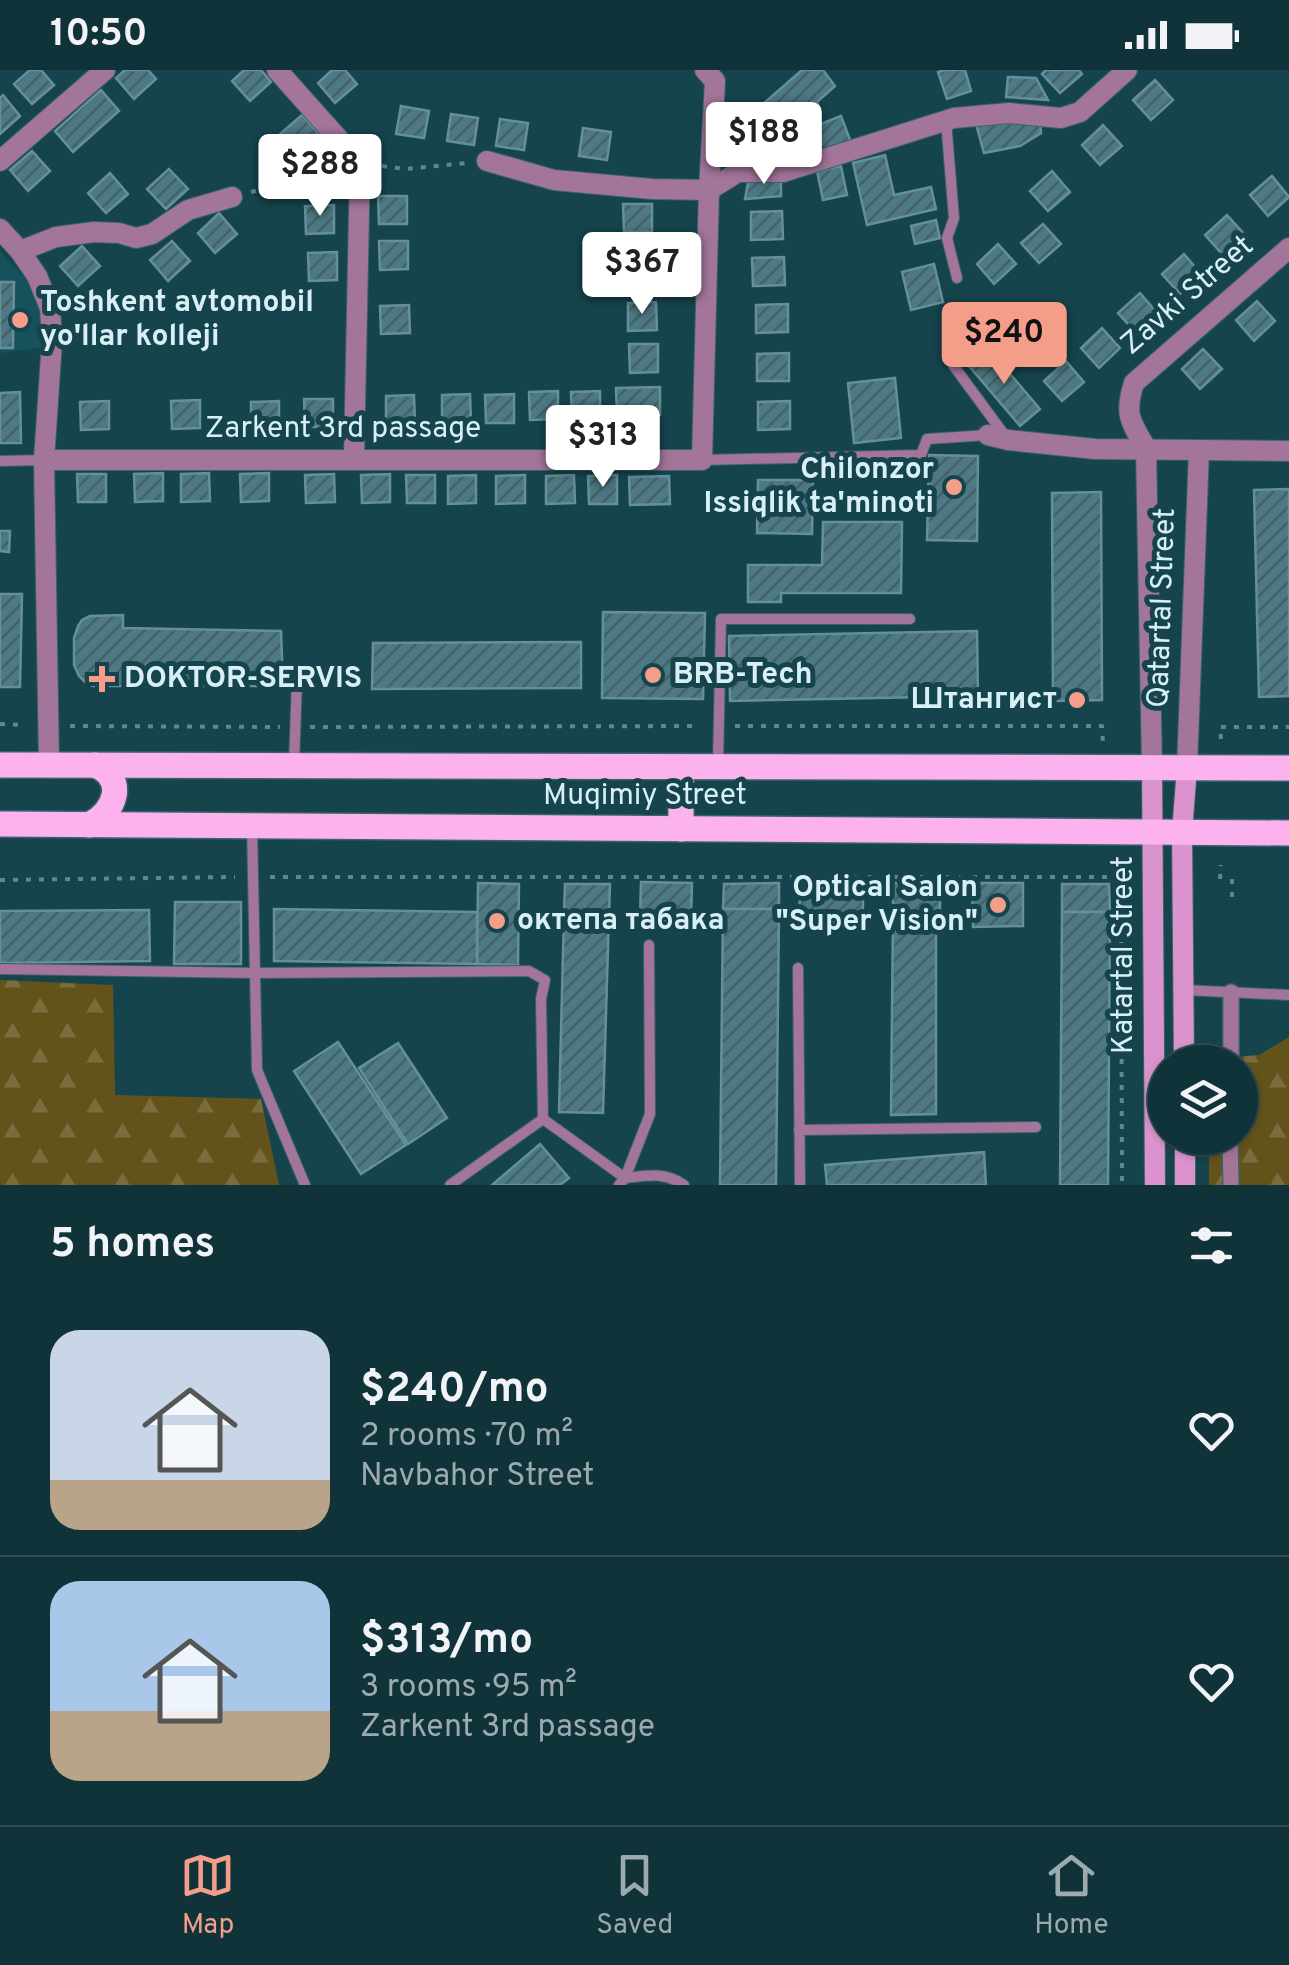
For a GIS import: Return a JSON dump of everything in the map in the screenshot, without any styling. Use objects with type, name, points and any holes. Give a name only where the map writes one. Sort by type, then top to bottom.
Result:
[{"type":"main road","name":"Muqimiy Street","points":[[0,765],[1289,768]]},
{"type":"main road","points":[[89,824],[107,814],[114,796],[109,776],[102,767],[94,765]]},
{"type":"main road","points":[[680,829],[681,767]]},
{"type":"main road","name":"Katartal Street","points":[[1152,768],[1155,1185]]},
{"type":"main road","points":[[1152,768],[1182,832]]},
{"type":"main road","name":"Katartal Street","points":[[1184,1045],[1182,832],[1187,768]]},
{"type":"main road","name":"Muqimiy Street","points":[[0,824],[1289,833]]},
{"type":"main road","points":[[1184,1155],[1185,1185]]},
{"type":"street","points":[[0,162],[105,70]]},
{"type":"street","points":[[277,70],[360,163],[354,458]]},
{"type":"street","points":[[486,161],[554,180],[708,190],[738,172],[784,172],[946,120],[1009,113],[1061,118],[1080,112],[1126,70]]},
{"type":"street","points":[[702,460],[708,190],[716,74]]},
{"type":"street","points":[[20,250],[56,238],[94,232],[136,238],[152,234],[188,210],[232,197]]},
{"type":"street","points":[[0,229],[38,276],[50,308],[52,341],[44,460],[49,765]]},
{"type":"street","name":"Zavki Street","points":[[1146,448],[1128,418],[1127,403],[1134,383],[1289,248]]},
{"type":"street","points":[[998,437],[1094,449],[1289,451]]},
{"type":"street","name":"Katartal Street","points":[[1146,448],[1152,768]]},
{"type":"street","name":"Qatartal Street","points":[[1187,768],[1199,450]]},
{"type":"street","name":"Zarkent 3rd passage","points":[[44,460],[702,460]]},
{"type":"street","points":[[1231,992],[1231,1045]]},
{"type":"street","points":[[1230,1155],[1231,1185]]},
{"type":"lane","points":[[946,120],[954,218],[947,238],[956,278]]},
{"type":"lane","points":[[953,365],[998,437]]},
{"type":"lane","points":[[702,460],[921,455],[926,439],[998,437]]},
{"type":"lane","points":[[0,461],[44,460]]},
{"type":"lane","points":[[718,767],[721,619],[910,619]]},
{"type":"lane","points":[[294,766],[297,678]]},
{"type":"lane","points":[[252,826],[258,1070],[305,1185]]},
{"type":"lane","points":[[622,1182],[650,1114],[649,945]]},
{"type":"lane","points":[[798,968],[800,1185]]},
{"type":"lane","points":[[0,970],[529,971],[544,980],[543,1118]]},
{"type":"lane","points":[[1183,990],[1289,995]]},
{"type":"lane","points":[[543,1118],[622,1182]]},
{"type":"lane","points":[[450,1185],[543,1118]]},
{"type":"lane","points":[[799,1130],[1036,1127]]},
{"type":"lane","points":[[622,1182],[660,1174],[684,1185]]},
{"type":"path","points":[[0,724],[296,728],[1102,726],[1103,744]]},
{"type":"path","points":[[1221,739],[1220,726],[1289,728]]},
{"type":"path","points":[[1220,879],[1221,865]]},
{"type":"path","points":[[1120,877],[1122,1185]]},
{"type":"path","points":[[0,880],[1136,877]]},
{"type":"path","points":[[1232,879],[1232,904]]},
{"type":"shaded area","name":"Toshkent avtomobil yo'llar kolleji","points":[[0,251],[38,293],[41,348],[0,353]]},
{"type":"green space","points":[[0,980],[113,985],[115,1095],[261,1099],[279,1185],[0,1185]]},
{"type":"green space","points":[[1289,1037],[1289,1185],[1209,1185],[1209,1155],[1258,1155],[1259,1055]]},
{"type":"building","points":[[30,70],[41,70],[54,85],[32,104],[14,84]]},
{"type":"building","points":[[125,70],[148,70],[156,79],[134,99],[116,78]]},
{"type":"building","points":[[244,70],[261,70],[271,82],[250,101],[232,81]]},
{"type":"building","points":[[332,70],[345,70],[357,84],[335,103],[318,83]]},
{"type":"building","points":[[802,70],[823,70],[835,86],[817,102],[820,109],[809,117],[813,127],[841,116],[852,145],[796,165],[742,163],[740,124]]},
{"type":"building","points":[[965,70],[971,91],[947,99],[938,72]]},
{"type":"building","points":[[1046,70],[1079,70],[1082,74],[1060,93],[1042,74]]},
{"type":"building","points":[[1008,77],[1036,78],[1048,100],[1006,97]]},
{"type":"building","points":[[1155,80],[1173,100],[1151,120],[1133,100]]},
{"type":"building","points":[[101,90],[119,111],[73,152],[55,131]]},
{"type":"building","points":[[3,95],[20,116],[0,134],[0,98]]},
{"type":"building","points":[[401,106],[429,111],[424,138],[396,134]]},
{"type":"building","points":[[451,114],[478,118],[474,145],[447,141]]},
{"type":"building","points":[[302,115],[320,135],[298,154],[280,134]]},
{"type":"building","points":[[500,119],[528,123],[524,150],[496,146]]},
{"type":"building","points":[[1040,122],[1041,133],[1020,146],[984,153],[976,124]]},
{"type":"building","points":[[1103,125],[1122,146],[1100,165],[1082,145]]},
{"type":"building","points":[[583,128],[611,132],[607,160],[579,156]]},
{"type":"building","points":[[32,151],[50,171],[28,191],[10,170]]},
{"type":"building","points":[[885,155],[894,195],[931,187],[936,209],[867,225],[853,163]]},
{"type":"building","points":[[841,166],[847,195],[823,200],[817,171]]},
{"type":"building","points":[[169,169],[188,189],[166,209],[147,189]]},
{"type":"building","points":[[1052,171],[1070,192],[1048,211],[1030,191]]},
{"type":"building","points":[[110,173],[128,194],[106,213],[88,193]]},
{"type":"building","points":[[1272,176],[1289,197],[1268,216],[1250,195]]},
{"type":"building","points":[[749,177],[781,177],[781,196],[745,199]]},
{"type":"building","points":[[378,196],[407,196],[407,224],[379,224]]},
{"type":"building","points":[[623,204],[652,204],[652,232],[624,232]]},
{"type":"building","points":[[334,205],[334,233],[306,234],[305,206]]},
{"type":"building","points":[[782,211],[783,239],[751,240],[751,212]]},
{"type":"building","points":[[219,213],[237,234],[215,253],[198,233]]},
{"type":"building","points":[[1227,215],[1245,235],[1223,255],[1205,235]]},
{"type":"building","points":[[936,220],[940,238],[915,244],[911,226]]},
{"type":"building","points":[[1043,224],[1061,244],[1039,263],[1021,243]]},
{"type":"building","points":[[172,241],[190,261],[168,281],[150,260]]},
{"type":"building","points":[[379,241],[408,241],[408,269],[380,270]]},
{"type":"building","points":[[998,244],[1016,264],[994,284],[977,264]]},
{"type":"building","points":[[82,246],[100,266],[78,286],[60,266]]},
{"type":"building","points":[[337,252],[337,280],[309,281],[308,253]]},
{"type":"building","points":[[625,253],[653,253],[654,281],[626,282]]},
{"type":"building","points":[[1184,254],[1202,275],[1180,294],[1162,274]]},
{"type":"building","points":[[784,257],[785,285],[753,286],[752,258]]},
{"type":"building","points":[[934,264],[943,302],[911,310],[902,272]]},
{"type":"building","points":[[0,282],[14,282],[13,348],[0,348]]},
{"type":"building","points":[[1140,293],[1158,314],[1136,333],[1118,313]]},
{"type":"building","points":[[1257,301],[1275,321],[1254,341],[1236,320]]},
{"type":"building","points":[[656,302],[657,330],[628,331],[628,303]]},
{"type":"building","points":[[788,304],[788,332],[756,333],[756,305]]},
{"type":"building","points":[[409,305],[410,333],[381,334],[380,306]]},
{"type":"building","points":[[1023,314],[1041,335],[1019,354],[1001,334]]},
{"type":"building","points":[[1102,328],[1120,348],[1099,368],[1081,348]]},
{"type":"building","points":[[629,344],[658,344],[658,372],[630,373]]},
{"type":"building","points":[[988,348],[1040,409],[1020,426],[968,365]]},
{"type":"building","points":[[1203,349],[1222,369],[1200,389],[1182,369]]},
{"type":"building","points":[[789,353],[789,381],[757,381],[757,354]]},
{"type":"building","points":[[1066,361],[1084,382],[1062,401],[1044,381]]},
{"type":"building","points":[[895,378],[901,438],[854,443],[848,383]]},
{"type":"building","points":[[660,387],[660,415],[617,416],[616,388]]},
{"type":"building","points":[[558,391],[558,419],[530,420],[529,392]]},
{"type":"building","points":[[600,391],[600,419],[572,420],[571,392]]},
{"type":"building","points":[[20,392],[21,443],[0,443],[0,393]]},
{"type":"building","points":[[470,394],[471,422],[442,423],[442,395]]},
{"type":"building","points":[[514,394],[514,423],[486,423],[485,395]]},
{"type":"building","points":[[414,395],[415,423],[386,424],[386,396]]},
{"type":"building","points":[[304,399],[333,399],[333,427],[305,427]]},
{"type":"building","points":[[200,400],[200,428],[172,429],[171,401]]},
{"type":"building","points":[[109,401],[109,429],[81,430],[80,402]]},
{"type":"building","points":[[279,401],[279,429],[251,429],[251,402]]},
{"type":"building","points":[[790,401],[790,429],[758,430],[758,402]]},
{"type":"building","points":[[929,455],[978,456],[977,541],[927,540]]},
{"type":"building","points":[[163,473],[163,501],[135,502],[134,474]]},
{"type":"building","points":[[209,473],[210,501],[181,502],[181,474]]},
{"type":"building","points":[[269,473],[269,501],[241,502],[240,474]]},
{"type":"building","points":[[77,474],[106,474],[106,502],[78,502]]},
{"type":"building","points":[[334,474],[335,502],[306,503],[305,475]]},
{"type":"building","points":[[390,474],[390,502],[362,503],[361,475]]},
{"type":"building","points":[[406,475],[435,475],[435,503],[407,503]]},
{"type":"building","points":[[476,475],[476,503],[448,504],[448,476]]},
{"type":"building","points":[[525,475],[525,503],[496,504],[496,476]]},
{"type":"building","points":[[574,475],[575,503],[546,504],[546,476]]},
{"type":"building","points":[[617,475],[617,504],[589,504],[588,476]]},
{"type":"building","points":[[669,476],[670,504],[630,505],[629,477]]},
{"type":"building","points":[[758,480],[813,480],[812,534],[757,533]]},
{"type":"building","points":[[1289,489],[1289,696],[1259,697],[1254,490]]},
{"type":"building","points":[[1101,492],[1102,700],[1053,701],[1052,493]]},
{"type":"building","points":[[823,522],[902,522],[901,593],[781,593],[781,602],[748,602],[748,565],[822,565]]},
{"type":"building","points":[[0,531],[10,531],[9,552],[0,551]]},
{"type":"building","points":[[0,594],[22,594],[20,687],[0,687]]},
{"type":"building","name":"BRB-Tech","points":[[603,612],[705,613],[703,699],[602,698]]},
{"type":"building","points":[[123,615],[123,628],[281,631],[283,686],[86,683],[74,665],[78,626],[90,616]]},
{"type":"building","points":[[977,631],[978,696],[730,701],[729,636]]},
{"type":"building","points":[[581,642],[581,688],[372,689],[373,643]]},
{"type":"building","points":[[641,882],[692,883],[691,921],[640,919]]},
{"type":"building","points":[[478,883],[519,884],[518,965],[477,964]]},
{"type":"building","points":[[779,883],[779,909],[723,909],[724,884]]},
{"type":"building","points":[[893,883],[940,884],[940,914],[893,913]]},
{"type":"building","name":"Optical Salon \"Super Vision\"","points":[[972,883],[1023,883],[1023,926],[973,927]]},
{"type":"building","points":[[565,884],[610,884],[609,914],[564,913]]},
{"type":"building","points":[[1062,884],[1109,884],[1110,912],[1062,912]]},
{"type":"building","points":[[800,887],[863,888],[863,927],[799,927]]},
{"type":"building","points":[[175,902],[241,902],[241,964],[174,964]]},
{"type":"building","points":[[274,909],[477,912],[477,964],[274,961]]},
{"type":"building","points":[[723,909],[779,909],[776,1185],[720,1185]]},
{"type":"building","points":[[149,910],[150,961],[0,963],[0,911]]},
{"type":"building","points":[[1062,912],[1110,912],[1108,1185],[1060,1185]]},
{"type":"building","points":[[564,913],[609,914],[603,1113],[559,1112]]},
{"type":"building","points":[[893,913],[936,914],[936,1114],[891,1115]]},
{"type":"building","points":[[338,1042],[406,1145],[361,1174],[294,1071]]},
{"type":"building","points":[[398,1043],[447,1118],[408,1144],[359,1068]]},
{"type":"building","points":[[540,1144],[569,1178],[560,1185],[492,1185]]},
{"type":"building","points":[[984,1152],[986,1185],[827,1185],[825,1165]]},
{"type":"place","name":"Toshkent avtomobil yo'llar kolleji","points":[[20,320]]},
{"type":"place","name":"Chilonzor Issiqlik ta'minoti","points":[[954,487]]},
{"type":"place","name":"BRB-Tech","points":[[653,675]]},
{"type":"place","name":"DOKTOR-SERVIS","points":[[102,679]]},
{"type":"place","name":"Штангист","points":[[1077,700]]},
{"type":"place","name":"Optical Salon \"Super Vision\"","points":[[998,905]]},
{"type":"place","name":"октепа табака","points":[[497,921]]}]
